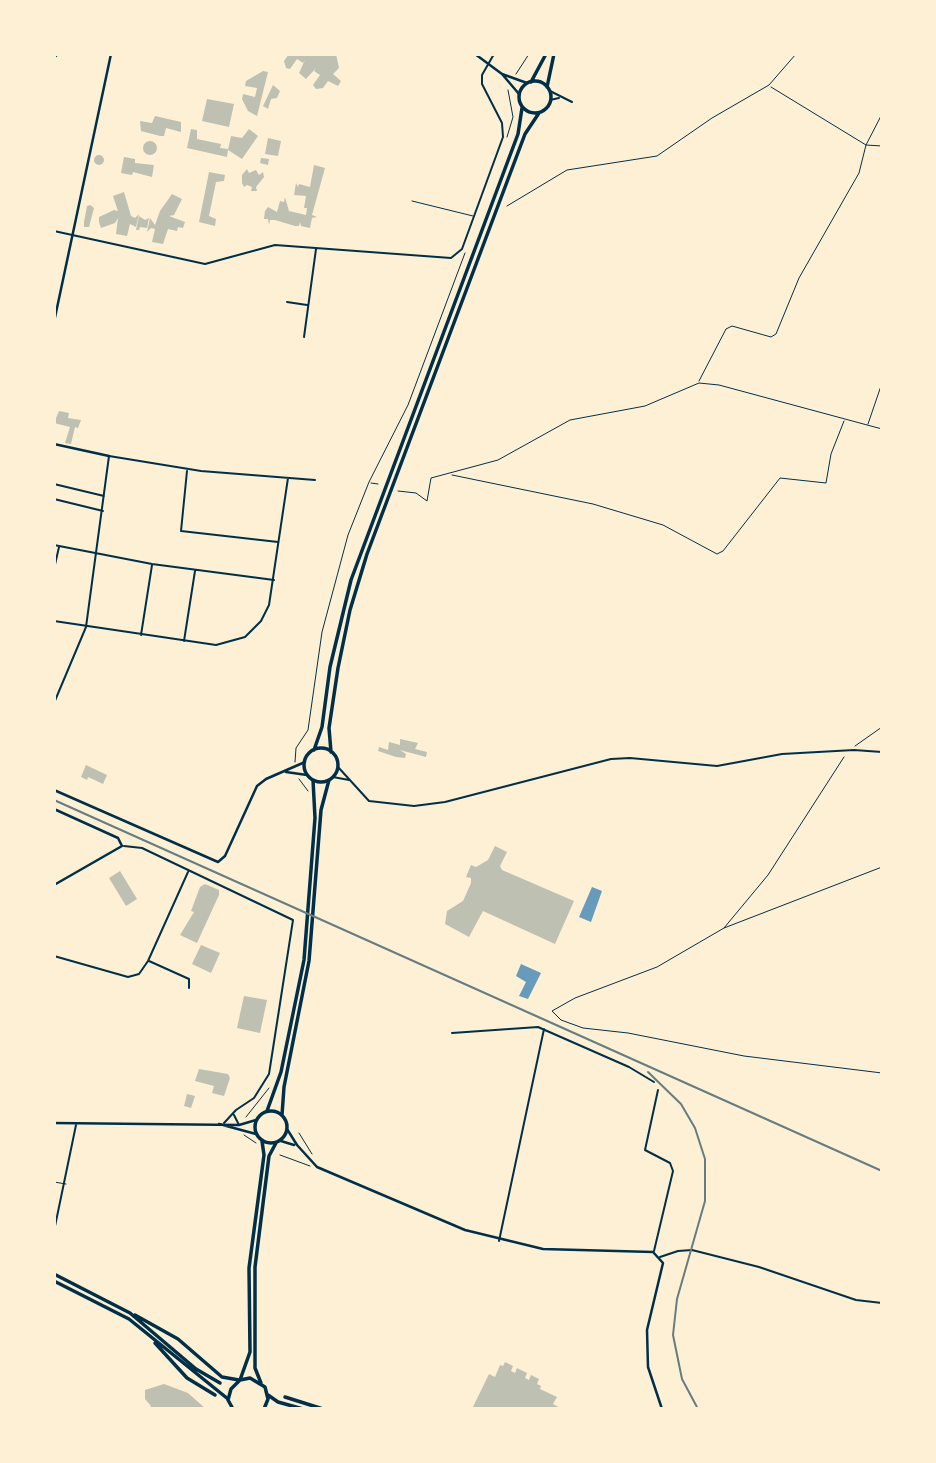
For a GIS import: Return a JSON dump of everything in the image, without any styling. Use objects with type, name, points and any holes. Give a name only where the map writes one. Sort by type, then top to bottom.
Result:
[{"type":"main road","points":[[331,778],[313,780],[307,775],[305,762],[314,750],[322,727],[343,608],[360,552],[518,134],[522,108],[519,94],[546,54]]},
{"type":"main road","points":[[262,1141],[281,1141],[287,1129],[281,1102],[309,933],[321,810],[331,778],[338,767],[331,752],[329,728],[350,610],[367,554],[525,134],[550,100],[548,89],[554,54]]},
{"type":"main road","points":[[529,82],[548,89]]},
{"type":"main road","points":[[522,108],[530,113],[539,113]]},
{"type":"main road","points":[[314,750],[331,752]]},
{"type":"main road","points":[[312,894],[315,818],[313,780]]},
{"type":"main road","points":[[229,1400],[231,1389],[240,1380],[250,1352],[249,1268],[264,1155],[262,1141],[256,1134],[256,1120],[267,1111],[281,1072],[309,933]]},
{"type":"main road","points":[[267,1111],[282,1115]]},
{"type":"main road","points":[[276,1143],[269,1156],[255,1267],[255,1368],[268,1395],[278,1402],[303,1409]]},
{"type":"main road","points":[[54,1274],[166,1331],[222,1377],[240,1380],[250,1378],[261,1383]]},
{"type":"main road","points":[[54,1281],[129,1319],[229,1400],[233,1409]]},
{"type":"main road","points":[[130,1313],[196,1369],[220,1383]]},
{"type":"main road","points":[[152,1338],[173,1366],[201,1388],[215,1395]]},
{"type":"main road","points":[[264,1409],[268,1395]]},
{"type":"main road","points":[[285,1396],[323,1409]]},
{"type":"street","points":[[54,322],[111,54]]},
{"type":"street","points":[[475,54],[502,74],[519,94]]},
{"type":"street","points":[[54,231],[205,264],[275,245],[451,258],[462,249],[504,130],[482,84],[494,54]]},
{"type":"street","points":[[502,74],[529,82]]},
{"type":"street","points":[[548,89],[572,102]]},
{"type":"street","points":[[550,100],[559,97]]},
{"type":"street","points":[[304,337],[316,248]]},
{"type":"street","points":[[287,302],[308,305]]},
{"type":"street","points":[[54,444],[187,470],[315,480]]},
{"type":"street","points":[[54,703],[86,627],[109,456]]},
{"type":"street","points":[[187,470],[181,531],[279,542]]},
{"type":"street","points":[[54,621],[216,645],[245,637],[266,614],[274,580],[288,476]]},
{"type":"street","points":[[54,484],[104,496]]},
{"type":"street","points":[[54,499],[103,511]]},
{"type":"street","points":[[54,545],[152,564],[274,580]]},
{"type":"street","points":[[54,569],[59,547]]},
{"type":"street","points":[[141,635],[152,564]]},
{"type":"street","points":[[184,642],[195,570]]},
{"type":"street","points":[[338,767],[369,801],[414,806],[446,802],[611,759],[630,758],[717,766],[782,754],[854,750],[882,752]]},
{"type":"street","points":[[54,790],[218,862],[225,856],[257,786],[266,779],[305,762]]},
{"type":"street","points":[[286,772],[307,775]]},
{"type":"street","points":[[331,778],[350,780]]},
{"type":"street","points":[[54,809],[118,838],[122,846]]},
{"type":"street","points":[[54,885],[122,846],[142,848],[287,916],[294,925],[269,1074],[254,1098],[224,1124]]},
{"type":"street","points":[[54,956],[128,977],[139,974],[148,961],[189,871]]},
{"type":"street","points":[[148,961],[189,979],[189,988]]},
{"type":"street","points":[[452,1032],[531,1026],[544,1029],[629,1067],[654,1082]]},
{"type":"street","points":[[499,1241],[544,1029]]},
{"type":"street","points":[[653,1252],[673,1171],[670,1163],[645,1150],[658,1090]]},
{"type":"street","points":[[233,1114],[240,1125]]},
{"type":"street","points":[[54,1123],[240,1125],[256,1120]]},
{"type":"street","points":[[219,1124],[256,1134]]},
{"type":"street","points":[[54,1231],[66,1184],[76,1125]]},
{"type":"street","points":[[287,1129],[311,1163],[317,1167],[465,1230],[499,1241],[543,1249],[653,1252],[660,1257],[662,1272],[647,1330],[647,1349],[650,1381],[662,1409]]},
{"type":"street","points":[[281,1141],[297,1145]]},
{"type":"street","points":[[660,1257],[678,1251],[704,1253],[848,1297],[882,1303]]},
{"type":"lane","points":[[412,201],[473,216]]},
{"type":"lane","points":[[54,1182],[66,1184]]},
{"type":"path","points":[[513,78],[529,54]]},
{"type":"path","points":[[507,206],[567,170],[657,156],[712,118],[769,85],[796,54]]},
{"type":"path","points":[[882,77],[882,84]]},
{"type":"path","points":[[504,146],[513,117],[509,97],[510,83]]},
{"type":"path","points":[[769,85],[866,145],[882,146]]},
{"type":"path","points":[[698,383],[726,329],[732,326],[771,337],[776,334],[799,278],[859,173],[866,145],[882,114]]},
{"type":"path","points":[[295,768],[296,748],[308,730],[312,689],[334,582],[369,482],[408,405],[467,247]]},
{"type":"path","points":[[396,491],[416,493],[427,501],[431,478],[498,460],[570,420],[645,406],[698,383],[719,385],[882,429]]},
{"type":"path","points":[[868,425],[882,383]]},
{"type":"path","points":[[450,474],[593,504],[663,525],[718,554],[780,478],[826,483],[831,454],[845,420]]},
{"type":"path","points":[[369,482],[377,484]]},
{"type":"path","points":[[854,750],[882,727]]},
{"type":"path","points":[[724,928],[790,844],[840,765],[844,751]]},
{"type":"path","points":[[296,773],[309,793]]},
{"type":"path","points":[[882,867],[724,928],[657,967],[557,1006],[552,1014],[583,1028],[628,1032],[744,1056],[882,1073]]},
{"type":"path","points":[[245,1124],[246,1117],[263,1097]]},
{"type":"path","points":[[243,1138],[245,1130]]},
{"type":"path","points":[[299,1133],[313,1158],[311,1163]]},
{"type":"path","points":[[280,1154],[304,1166],[317,1167]]},
{"type":"water","points":[[592,887],[602,891],[591,922],[579,917]]},
{"type":"water","points":[[521,964],[541,973],[528,999],[519,996],[526,982],[516,976]]},
{"type":"building","points":[[289,54],[336,54],[339,68],[333,74],[341,81],[338,86],[328,81],[323,88],[316,89],[313,85],[320,75],[314,71],[316,68],[306,79],[299,73],[305,60],[303,63],[297,59],[290,69],[286,68],[284,61]]},
{"type":"building","points":[[263,71],[268,72],[257,116],[248,111],[242,99],[243,94],[255,97],[257,88],[245,86],[246,81]]},
{"type":"building","points":[[273,85],[280,91],[277,98],[271,99],[268,109],[263,106]]},
{"type":"building","points":[[207,99],[234,104],[229,127],[202,121]]},
{"type":"building","points":[[155,116],[181,122],[181,132],[166,128],[164,136],[160,136],[141,131],[140,121],[152,123]]},
{"type":"building","points":[[191,129],[197,130],[197,139],[221,144],[220,148],[228,149],[227,157],[187,148]]},
{"type":"building","points":[[249,129],[258,136],[242,159],[228,150],[231,136],[242,138]]},
{"type":"building","points":[[268,138],[281,141],[278,156],[265,154]]},
{"type":"building","points":[[150,141],[155,143],[155,153],[150,155],[145,153],[143,148],[145,143]]},
{"type":"building","points":[[99,155],[103,156],[103,164],[99,165],[95,164],[94,160],[95,156]]},
{"type":"building","points":[[124,157],[135,159],[135,163],[154,165],[152,177],[133,172],[132,175],[121,173]]},
{"type":"building","points":[[261,158],[269,159],[268,165],[260,163]]},
{"type":"building","points":[[314,165],[325,168],[312,215],[317,217],[312,218],[310,228],[301,226],[300,222],[299,226],[295,226],[275,220],[270,220],[269,225],[268,219],[264,219],[265,211],[268,207],[277,212],[280,201],[284,202],[285,197],[289,211],[306,215],[306,196],[294,195],[296,183],[298,187],[299,184],[310,187]]},
{"type":"building","points":[[247,169],[249,173],[256,170],[259,175],[263,172],[264,177],[256,187],[257,191],[251,191],[252,187],[244,187],[242,183],[242,175]]},
{"type":"building","points":[[209,172],[225,175],[224,181],[216,182],[209,216],[216,219],[215,226],[199,222]]},
{"type":"building","points":[[124,192],[131,216],[135,218],[139,214],[136,227],[130,224],[127,236],[116,234],[118,218],[115,223],[101,228],[99,222],[99,217],[114,210],[118,211],[113,196]]},
{"type":"building","points":[[172,194],[182,199],[174,215],[169,216],[185,222],[183,228],[178,227],[177,231],[168,229],[163,244],[152,242],[155,229],[151,228],[147,232],[150,218],[155,225],[160,211]]},
{"type":"building","points":[[87,206],[94,208],[89,227],[84,227]]},
{"type":"building","points":[[139,216],[145,220],[149,218],[147,228],[140,227],[136,230]]},
{"type":"building","points":[[59,411],[69,413],[68,418],[81,420],[78,428],[75,427],[71,444],[65,443],[70,427],[54,423]]},
{"type":"building","points":[[400,739],[418,743],[415,749],[427,752],[426,757],[400,750],[406,754],[405,758],[396,757],[378,751],[379,747],[388,750],[389,742],[400,745]]},
{"type":"building","points":[[86,765],[107,775],[103,784],[88,777],[87,780],[81,777]]},
{"type":"building","points":[[495,846],[507,852],[500,866],[502,870],[574,901],[555,944],[483,911],[469,937],[445,924],[447,911],[463,901],[471,883],[471,878],[466,877],[471,865],[476,867],[488,860]]},
{"type":"building","points":[[120,871],[137,899],[126,906],[109,878]]},
{"type":"building","points":[[205,884],[219,890],[219,895],[197,943],[180,935],[194,912],[191,911],[200,887]]},
{"type":"building","points":[[201,945],[220,953],[211,973],[192,964]]},
{"type":"building","points":[[244,996],[267,1000],[260,1033],[237,1028]]},
{"type":"building","points":[[199,1069],[228,1074],[230,1078],[224,1096],[212,1093],[214,1086],[195,1081]]},
{"type":"building","points":[[187,1094],[195,1096],[191,1108],[184,1106]]},
{"type":"building","points":[[505,1362],[513,1366],[511,1371],[515,1373],[517,1368],[527,1373],[525,1378],[529,1380],[531,1375],[539,1379],[537,1384],[541,1386],[540,1389],[557,1397],[553,1404],[562,1409],[472,1409],[489,1374],[495,1377],[500,1365],[503,1366]]},
{"type":"building","points":[[164,1384],[188,1393],[206,1409],[148,1409],[151,1406],[145,1399],[145,1390]]},
{"type":"railway","points":[[54,800],[882,1171]]},
{"type":"railway","points":[[648,1072],[681,1104],[695,1128],[705,1159],[705,1201],[677,1299],[673,1335],[682,1379],[698,1409]]}]
